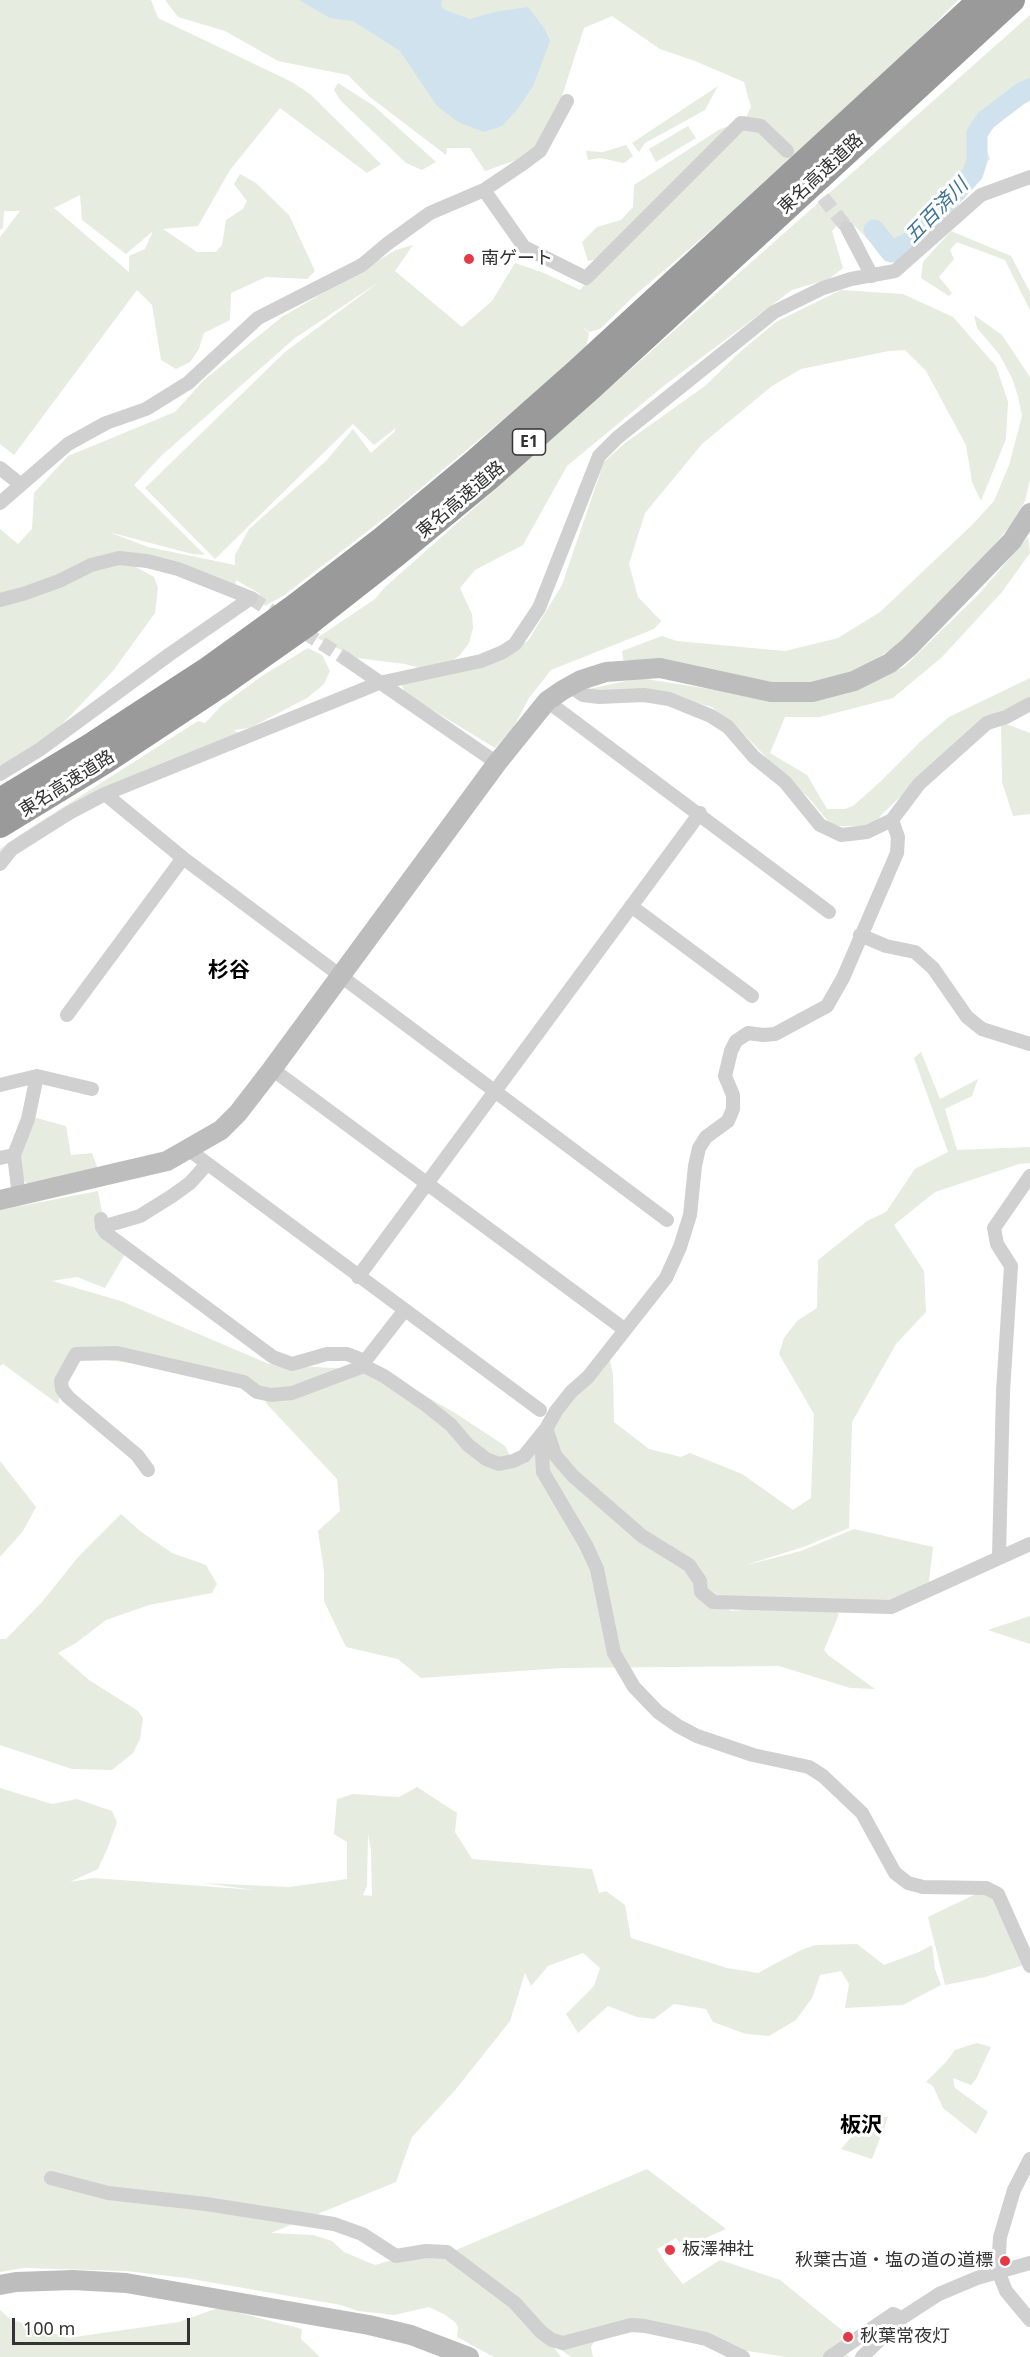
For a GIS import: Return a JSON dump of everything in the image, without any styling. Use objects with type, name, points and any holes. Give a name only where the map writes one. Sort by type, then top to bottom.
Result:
[{"type":"highway","name":"東名高速道路","points":[[0,801],[94,744],[206,671],[383,539],[576,372],[981,0]]},
{"type":"highway","name":"東名高速道路","points":[[0,825],[105,761],[217,687],[396,555],[590,388],[1012,0]]},
{"type":"street","points":[[0,503],[68,444],[105,423],[146,409],[188,383],[258,318],[363,265],[430,213],[484,190],[540,151],[567,101]]},
{"type":"street","points":[[484,190],[524,247],[586,278],[741,123],[761,126],[787,150]]},
{"type":"street","points":[[0,864],[12,849],[69,813],[105,794],[379,683],[481,661],[515,644],[538,608],[599,456],[652,409],[774,312],[823,288],[851,279],[895,271],[981,195],[1030,177]]},
{"type":"street","points":[[847,228],[872,276]]},
{"type":"street","points":[[0,468],[20,484]]},
{"type":"street","points":[[37,1076],[28,1119],[7,1156],[10,1199],[167,1161],[189,1150],[221,1130],[238,1113],[497,763],[547,701],[581,680],[606,672],[660,668],[771,692],[812,692],[854,681],[890,663],[909,646],[1012,541],[1030,513]]},
{"type":"street","points":[[0,600],[59,581],[92,565],[119,558],[147,561],[178,569],[251,598],[39,750],[0,774]]},
{"type":"street","points":[[346,659],[497,763]]},
{"type":"street","points":[[570,686],[583,695],[599,697],[644,694],[669,699],[711,716],[728,727],[754,757],[785,782],[820,825],[841,836],[867,832],[892,820],[919,784],[987,723],[1006,717],[1030,704]]},
{"type":"street","points":[[547,701],[700,813],[829,912]]},
{"type":"street","points":[[105,794],[183,858],[667,1220]]},
{"type":"street","points":[[358,1277],[700,813]]},
{"type":"street","points":[[148,1470],[136,1455],[68,1397],[62,1389],[61,1381],[76,1354],[117,1353],[244,1382],[257,1392],[271,1395],[291,1393],[364,1366],[384,1376],[426,1405],[451,1425],[486,1459],[499,1464],[524,1456],[571,1392],[588,1377],[666,1278],[680,1247],[690,1215],[694,1166],[699,1148],[706,1137],[728,1121],[733,1109],[733,1095],[725,1076],[730,1051],[736,1041],[748,1033],[775,1034],[822,1010],[843,978],[897,853],[898,837],[892,820]]},
{"type":"street","points":[[67,1015],[183,858]]},
{"type":"street","points":[[631,906],[752,996]]},
{"type":"street","points":[[860,935],[886,946],[915,952],[933,968],[967,1017],[982,1029],[1030,1044]]},
{"type":"street","points":[[272,1069],[624,1329]]},
{"type":"street","points":[[0,1085],[37,1076],[92,1089]]},
{"type":"street","points":[[189,1150],[540,1410]]},
{"type":"street","points":[[207,1164],[190,1183],[172,1197],[140,1216],[101,1223],[106,1233],[273,1357],[292,1364],[327,1354],[346,1354],[365,1361],[404,1311]]},
{"type":"street","points":[[999,1556],[1003,1392],[1011,1266],[997,1244],[994,1228],[1030,1176]]},
{"type":"street","points":[[546,1429],[555,1455],[573,1476],[642,1536],[689,1565],[700,1581],[701,1592],[713,1602],[891,1607],[999,1556],[1030,1544]]},
{"type":"street","points":[[546,1429],[542,1453],[543,1472],[586,1545],[597,1569],[614,1653],[634,1687],[658,1712],[697,1736],[753,1755],[809,1767],[823,1776],[862,1813],[896,1873],[908,1883],[923,1887],[986,1888],[998,1894],[1030,1966]]},
{"type":"street","points":[[1030,2159],[1014,2190],[1000,2237],[998,2271],[1006,2291],[1030,2320]]},
{"type":"street","points":[[51,2178],[108,2193],[206,2204],[334,2224],[362,2234],[396,2256],[426,2251],[447,2252],[515,2303],[541,2332],[552,2340],[563,2343],[631,2325],[645,2326],[706,2339],[743,2357]]},
{"type":"street","points":[[862,2357],[902,2318],[939,2294],[998,2271],[1030,2263]]},
{"type":"street","points":[[0,2285],[16,2282],[73,2280],[126,2283],[369,2325],[411,2335],[469,2357]]},
{"type":"street","points":[[830,2357],[893,2314],[902,2318]]},
{"type":"shaded area","points":[[0,0],[151,0],[158,18],[292,82],[310,94],[381,164],[367,173],[280,108],[230,170],[198,226],[163,229],[197,252],[216,252],[222,245],[226,220],[243,209],[247,201],[234,184],[240,174],[256,183],[289,215],[315,271],[307,279],[266,277],[231,293],[230,320],[204,333],[199,349],[190,362],[176,369],[161,360],[152,305],[137,290],[14,455],[0,444],[0,237],[20,211],[4,211],[3,228],[0,230]],"holes":[[[80,195],[82,220],[126,254],[153,231],[145,249],[129,256],[129,272],[54,208]]]},
{"type":"shaded area","points":[[165,0],[958,0],[923,36],[888,79],[634,296],[600,329],[589,332],[582,326],[589,333],[586,348],[386,517],[283,596],[265,606],[260,594],[236,580],[235,589],[186,570],[134,566],[154,577],[158,588],[155,613],[113,671],[44,743],[0,766],[0,529],[18,544],[32,529],[34,493],[68,456],[175,412],[204,380],[282,317],[396,250],[413,245],[395,271],[462,327],[492,301],[515,263],[544,273],[580,290],[590,279],[598,259],[588,261],[582,242],[597,227],[621,220],[633,207],[634,185],[720,129],[741,123],[741,128],[751,107],[744,82],[660,49],[612,16],[584,28],[561,99],[539,152],[485,171],[470,148],[447,148],[446,155],[370,97],[348,75],[278,61],[225,31],[178,17]],"holes":[[[379,282],[285,352],[145,488],[215,559],[353,424],[374,445],[396,428],[394,432],[371,453],[353,429],[326,461],[249,529],[235,555],[235,565],[148,547],[109,532],[192,554],[205,555],[134,485],[161,456],[295,338]]]},
{"type":"shaded area","points":[[1030,15],[1030,90],[1020,94],[1002,113],[983,139],[990,159],[952,196],[945,218],[910,250],[889,261],[845,216],[832,231],[843,268],[829,279],[792,290],[666,384],[567,466],[523,545],[475,570],[460,588],[472,614],[473,628],[469,643],[460,655],[448,664],[419,668],[357,658],[317,638],[375,599],[384,588]]},
{"type":"shaded area","points":[[338,83],[374,106],[436,162],[422,170],[406,163],[341,101],[334,90]]},
{"type":"shaded area","points":[[718,86],[705,110],[645,143],[639,152],[632,143]]},
{"type":"shaded area","points":[[688,126],[696,138],[656,162],[649,149]]},
{"type":"shaded area","points":[[626,145],[633,156],[624,163],[600,158],[588,160],[586,151],[603,152]]},
{"type":"shaded area","points":[[951,231],[1011,256],[1030,292],[1030,310],[1005,260],[957,242],[950,250],[954,259],[939,277],[952,293],[949,296],[921,278],[923,262]]},
{"type":"shaded area","points":[[841,290],[903,294],[953,317],[996,366],[1008,402],[1006,439],[981,501],[972,482],[966,445],[926,371],[905,350],[889,351],[801,369],[772,386],[702,444],[645,513],[629,564],[638,597],[661,621],[654,629],[551,670],[529,698],[513,728],[495,748],[405,693],[402,685],[482,665],[528,641],[562,585],[604,462],[625,443],[705,386],[776,322]]},
{"type":"shaded area","points":[[974,315],[1002,335],[1030,377],[1030,479],[1025,501],[1010,526],[986,555],[901,643],[847,677],[799,688],[662,660],[623,660],[622,651],[662,636],[677,641],[785,651],[838,638],[880,612],[972,525],[994,501],[1009,465],[1022,416],[1012,378],[999,354],[977,328]]},
{"type":"shaded area","points":[[1028,537],[1030,553],[1002,592],[942,657],[893,698],[820,717],[785,717],[770,753],[807,775],[827,809],[845,809],[853,806],[949,717],[1030,678],[1030,699],[983,719],[882,814],[874,826],[832,826],[808,797],[783,775],[740,730],[712,707],[650,691],[601,692],[589,689],[640,678],[785,701],[864,685],[904,667],[978,595]]},
{"type":"shaded area","points":[[308,648],[322,655],[330,671],[324,684],[307,698],[250,728],[233,730],[241,734],[155,771],[0,858],[0,849],[21,834],[198,721],[205,723],[221,706],[262,676]]},
{"type":"shaded area","points":[[1001,722],[1030,733],[1030,814],[1013,816],[1002,782]]},
{"type":"shaded area","points":[[921,1052],[940,1099],[978,1079],[972,1096],[945,1109],[957,1150],[1030,1147],[1030,1163],[1019,1164],[935,1192],[894,1225],[924,1271],[926,1312],[896,1344],[852,1422],[849,1528],[806,1546],[743,1566],[801,1551],[854,1529],[933,1547],[928,1589],[895,1605],[707,1597],[731,1611],[827,1604],[839,1614],[824,1650],[875,1689],[850,1688],[779,1666],[562,1668],[421,1678],[398,1659],[346,1647],[324,1601],[324,1571],[318,1531],[340,1511],[337,1479],[265,1402],[292,1393],[271,1395],[194,1370],[70,1356],[58,1404],[3,1364],[0,1366],[0,1210],[98,1191],[106,1233],[128,1249],[105,1288],[77,1277],[52,1281],[121,1301],[269,1364],[348,1369],[365,1361],[455,1413],[505,1446],[513,1461],[609,1355],[613,1375],[614,1422],[649,1449],[681,1457],[690,1453],[742,1474],[793,1510],[811,1498],[814,1414],[779,1354],[784,1338],[797,1321],[817,1308],[818,1260],[867,1221],[886,1212],[915,1169],[948,1152],[914,1058]]},
{"type":"shaded area","points":[[33,1117],[66,1126],[71,1155],[92,1153],[98,1169],[29,1185],[22,1179],[16,1156]]},
{"type":"shaded area","points":[[0,1461],[36,1507],[23,1531],[0,1557]]},
{"type":"shaded area","points":[[121,1514],[140,1531],[172,1553],[206,1565],[217,1584],[212,1593],[149,1605],[106,1620],[76,1643],[58,1653],[89,1680],[138,1711],[143,1718],[140,1739],[133,1753],[112,1770],[72,1769],[0,1745],[0,1639],[6,1639],[42,1602],[79,1556]]},
{"type":"shaded area","points":[[1030,1616],[1030,1644],[988,1630]]},
{"type":"shaded area","points":[[417,1787],[457,1813],[455,1832],[472,1859],[592,1869],[599,1893],[606,1891],[625,1905],[631,1938],[727,1968],[758,1973],[815,1945],[857,1944],[884,1965],[932,1945],[935,1969],[941,1985],[903,2005],[845,2008],[849,1984],[841,1971],[820,1975],[812,1998],[796,2020],[769,2036],[746,2034],[713,2022],[706,2009],[674,2004],[654,2019],[637,2017],[608,2006],[578,2033],[566,2014],[594,1986],[600,1968],[583,1953],[548,1966],[531,1986],[525,1973],[510,2021],[456,2089],[412,2137],[396,2182],[271,2233],[313,2235],[332,2241],[344,2252],[375,2265],[420,2252],[447,2252],[548,2341],[597,2337],[591,2347],[593,2357],[571,2357],[550,2342],[561,2357],[494,2357],[457,2337],[458,2327],[455,2322],[429,2307],[394,2315],[358,2311],[341,2305],[186,2278],[126,2271],[24,2268],[0,2272],[0,1788],[52,1804],[77,1799],[112,1811],[117,1822],[98,1869],[70,1882],[94,1878],[255,1890],[203,1883],[289,1887],[347,1879],[347,1842],[334,1834],[337,1799],[353,1794],[399,1797]],"holes":[[[368,1834],[371,1851],[372,1896],[363,1895],[367,1886]]]},
{"type":"shaded area","points":[[980,1892],[996,1897],[1024,1965],[985,1977],[945,1985],[928,1917]]},
{"type":"shaded area","points":[[977,2043],[991,2047],[976,2079],[971,2085],[953,2078],[955,2088],[988,2112],[976,2134],[943,2108],[933,2086],[926,2082],[955,2050]]},
{"type":"shaded area","points":[[888,2117],[872,2159],[841,2149],[867,2119]]},
{"type":"shaded area","points":[[647,2169],[726,2229],[683,2248],[676,2238],[657,2249],[683,2284],[720,2260],[780,2280],[854,2340],[840,2347],[849,2357],[786,2357],[741,2350],[667,2325],[562,2338],[552,2337],[456,2250]]},
{"type":"shaded area","points":[[215,2309],[224,2309],[302,2329],[301,2339],[320,2357],[0,2357],[0,2310],[10,2319],[68,2338],[179,2322]]},
{"type":"water","points":[[299,0],[442,0],[441,6],[445,10],[470,19],[494,12],[528,7],[544,28],[550,41],[533,86],[517,110],[502,126],[484,132],[458,122],[437,106],[400,51],[353,21],[330,18]]},
{"type":"waterway","name":"五百済川","points":[[874,230],[891,252],[910,242],[936,217],[973,173],[977,160],[977,133],[986,120],[1030,89]]},
{"type":"tunnel","points":[[810,181],[847,228]]},
{"type":"tunnel","points":[[251,598],[346,659]]},
{"type":"place","name":"南ゲート","points":[[469,259]]},
{"type":"place","name":"板澤神社","points":[[670,2250]]},
{"type":"place","name":"秋葉古道・塩の道の道標","points":[[1005,2261]]},
{"type":"place","name":"秋葉常夜灯","points":[[848,2337]]},
{"type":"district","name":"杉谷","points":[[229,971]]},
{"type":"district","name":"板沢","points":[[861,2126]]}]
